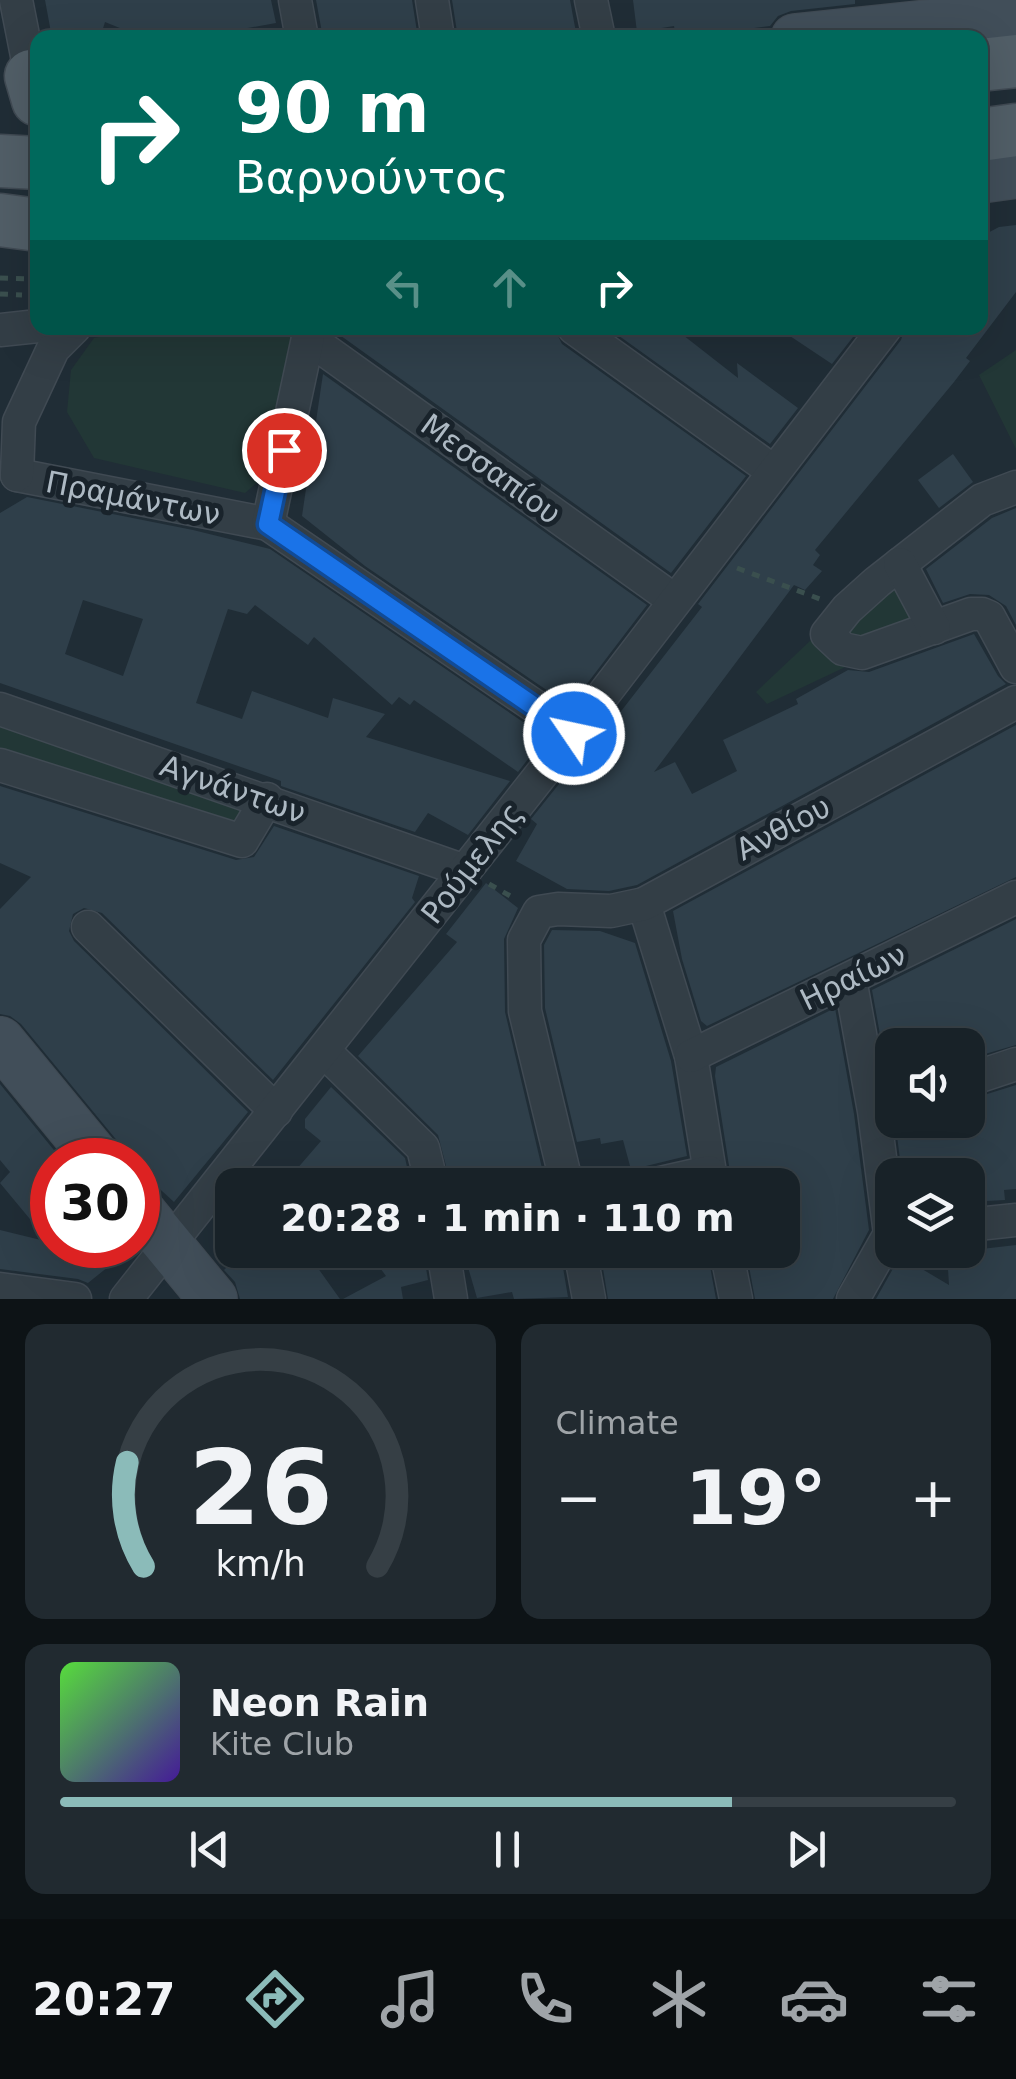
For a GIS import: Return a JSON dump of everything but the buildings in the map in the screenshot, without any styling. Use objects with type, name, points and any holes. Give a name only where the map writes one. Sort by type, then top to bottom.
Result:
[{"type":"main road","points":[[988,56],[1013,23]]},
{"type":"main road","points":[[988,133],[1016,130]]},
{"type":"main road","points":[[0,161],[30,163]]},
{"type":"main road","points":[[0,220],[30,224]]},
{"type":"street","points":[[16,0],[27,83]]},
{"type":"street","points":[[294,30],[295,0]]},
{"type":"street","points":[[432,0],[437,30]]},
{"type":"street","points":[[591,0],[598,30]]},
{"type":"street","points":[[911,30],[1013,23]]},
{"type":"street","points":[[988,177],[1016,174]]},
{"type":"street","points":[[0,330],[30,327]]},
{"type":"street","points":[[8,487],[9,412],[67,335]]},
{"type":"street","points":[[268,524],[308,335]]},
{"type":"street","name":"Μεσσαπίου","points":[[311,335],[674,600]]},
{"type":"street","points":[[584,335],[773,472]]},
{"type":"street","name":"Ρούμελης","points":[[126,1299],[574,734],[880,335]]},
{"type":"street","name":"Πραμάντων","points":[[8,487],[268,524],[574,734]]},
{"type":"street","points":[[1016,487],[982,500],[900,564],[837,621],[842,649],[862,653],[982,614],[1016,668]]},
{"type":"street","points":[[900,564],[934,628]]},
{"type":"street","name":"Ανθίου","points":[[539,912],[558,908],[611,911],[644,904],[1016,702]]},
{"type":"street","name":"Αγνάντων","points":[[0,709],[465,871]]},
{"type":"street","points":[[0,765],[242,842],[266,799]]},
{"type":"street","name":"Ηραίων","points":[[690,1056],[1016,898]]},
{"type":"street","points":[[644,904],[690,1056],[708,1168]]},
{"type":"street","points":[[539,912],[524,940],[525,1011],[563,1168]]},
{"type":"street","points":[[88,928],[276,1112]]},
{"type":"street","points":[[850,979],[875,1077]]},
{"type":"street","points":[[0,1042],[80,1138]]},
{"type":"street","points":[[324,1051],[423,1148],[428,1168]]},
{"type":"street","points":[[985,1074],[1016,1064]]},
{"type":"street","points":[[985,1223],[1016,1220]]},
{"type":"street","points":[[160,1234],[213,1299]]},
{"type":"street","points":[[854,1299],[875,1262]]},
{"type":"street","points":[[446,1268],[451,1299]]},
{"type":"street","points":[[583,1268],[589,1299]]},
{"type":"street","points":[[730,1268],[736,1299]]},
{"type":"street","points":[[0,1289],[75,1299]]},
{"type":"path","points":[[0,278],[30,279]]},
{"type":"path","points":[[708,556],[837,621]]},
{"type":"path","points":[[465,871],[539,912]]},
{"type":"green space","points":[[293,335],[260,480],[245,493],[94,458],[67,412],[71,370],[94,338]]},
{"type":"green space","points":[[1016,350],[1016,449],[979,375]]},
{"type":"green space","points":[[915,564],[947,619],[767,704],[756,692],[827,625]]},
{"type":"green space","points":[[0,722],[252,806],[238,836],[0,760]]},
{"type":"route","points":[[284,450],[268,524],[574,734]]}]
